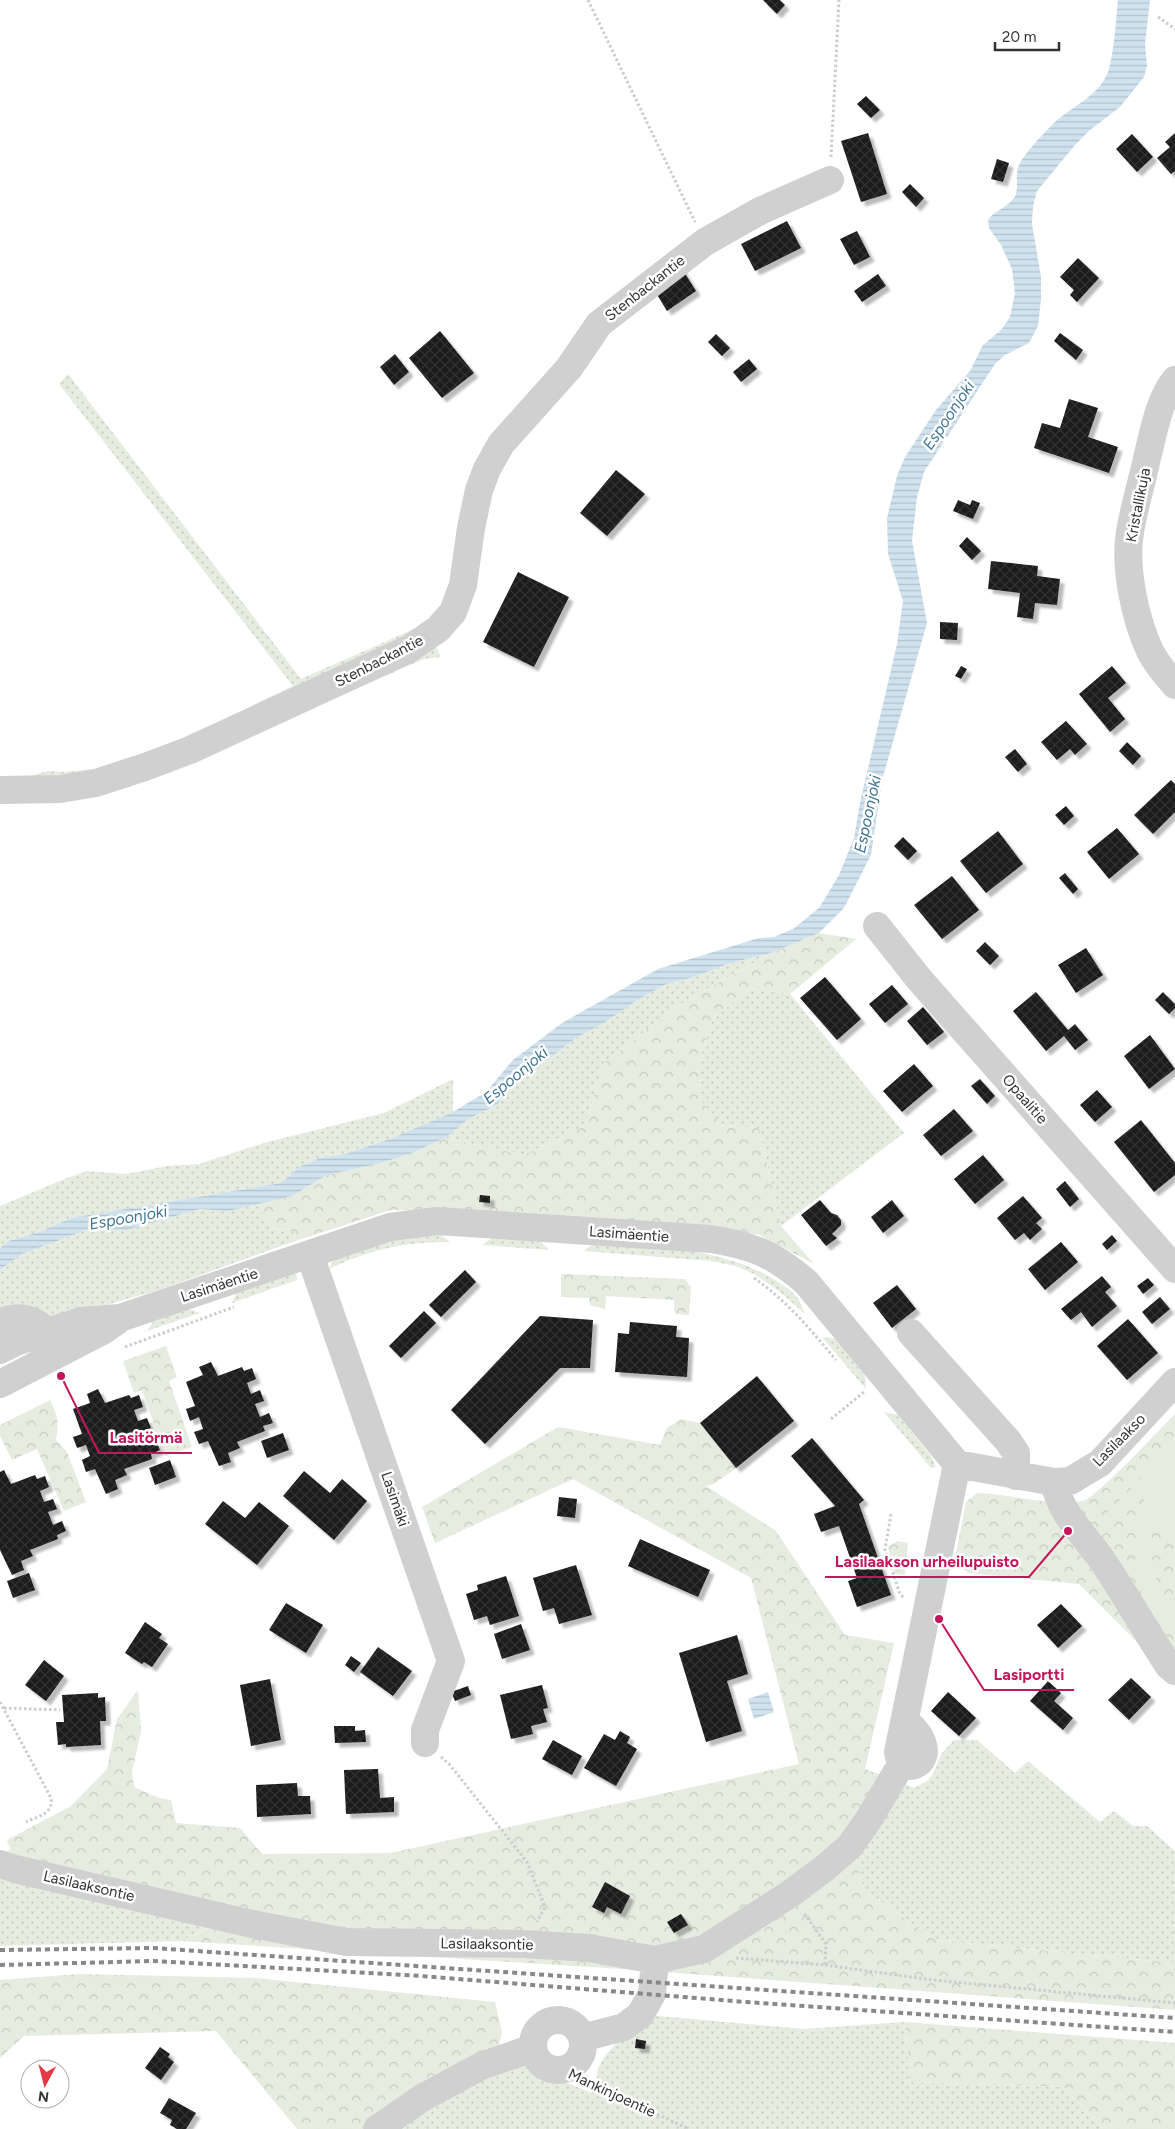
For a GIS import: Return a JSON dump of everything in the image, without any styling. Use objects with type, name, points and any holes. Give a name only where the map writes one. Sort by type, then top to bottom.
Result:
[{"type":"street","name":"Stenbackantie","points":[[0,790],[60,789],[96,783],[146,767],[190,750],[409,649],[438,629],[453,612],[463,585],[471,528],[479,490],[487,469],[501,444],[569,368],[599,324],[705,242],[760,211],[830,180]]},
{"type":"street","name":"Kristallikuja","points":[[1175,380],[1167,390],[1157,414],[1130,534],[1129,557],[1132,590],[1140,624],[1151,652],[1175,685]]},
{"type":"street","name":"Opaalitie","points":[[877,926],[919,979],[1175,1269]]},
{"type":"street","name":"Lasimäentie","points":[[0,1350],[16,1342],[50,1344],[104,1330],[120,1318],[390,1227],[437,1221],[711,1239],[739,1243],[762,1251],[784,1264],[806,1282],[957,1464]]},
{"type":"street","name":"Lasimäki","points":[[310,1255],[451,1661],[425,1730],[425,1743]]},
{"type":"street","points":[[0,1323],[22,1318],[39,1324],[50,1344]]},
{"type":"street","points":[[911,1333],[1008,1441],[1016,1453],[1016,1476]]},
{"type":"street","name":"Lasimäentie","points":[[0,1384],[50,1344]]},
{"type":"street","name":"Lasilaakso","points":[[1054,1482],[1070,1481],[1100,1463],[1175,1382]]},
{"type":"street","points":[[957,1464],[1054,1482],[1057,1497],[1073,1524],[1103,1562],[1168,1665],[1175,1671]]},
{"type":"street","name":"Lasilaaksontie","points":[[0,1864],[257,1925],[346,1942],[524,1944],[589,1948],[655,1960],[704,1949],[790,1894],[850,1846],[869,1819],[902,1763],[899,1760],[898,1752],[957,1464]]},
{"type":"street","points":[[377,2129],[422,2098],[481,2066],[534,2048],[536,2033],[541,2027],[555,2020],[570,2023],[576,2028],[582,2038],[624,2027],[640,2015],[652,1994],[655,1960]]},
{"type":"street","name":"Mankinjoentie","points":[[534,2048],[540,2062],[554,2070],[562,2070],[569,2067],[580,2057],[582,2038]]},
{"type":"path","points":[[588,0],[705,242]]},
{"type":"path","points":[[830,180],[838,0]]},
{"type":"path","points":[[1158,17],[1175,29]]},
{"type":"path","points":[[751,1276],[778,1295],[838,1362]]},
{"type":"path","points":[[119,1350],[237,1306]]},
{"type":"path","points":[[858,1385],[870,1400]]},
{"type":"path","points":[[831,1419],[864,1392]]},
{"type":"path","points":[[891,1514],[885,1550],[900,1594],[907,1601]]},
{"type":"path","points":[[0,1702],[52,1798],[53,1805],[50,1810],[26,1822]]},
{"type":"path","points":[[3,1708],[60,1710]]},
{"type":"path","points":[[425,1743],[450,1765],[527,1862],[546,1907],[524,1944]]},
{"type":"path","points":[[790,1894],[826,1944],[825,1965]]},
{"type":"path","points":[[704,1949],[724,1957],[825,1965],[933,1980],[1175,2003]]},
{"type":"path","name":"Mankinjoentie","points":[[562,2070],[689,2129]]},
{"type":"green space","points":[[68,374],[301,679],[425,624],[441,657],[424,659],[242,739],[0,802],[0,776],[30,776],[48,771],[64,772],[102,768],[171,745],[293,686],[59,384]]},
{"type":"green space","points":[[819,933],[856,939],[790,994],[751,989],[713,1018],[698,1064],[701,1101],[723,1126],[759,1128],[781,1226],[814,1264],[760,1235],[691,1225],[457,1212],[391,1210],[295,1241],[294,1232],[271,1228],[257,1203],[292,1196],[327,1175],[378,1164],[412,1153],[445,1138],[524,1155],[585,1126],[604,1063],[679,1005],[771,953]]},
{"type":"green space","points":[[771,953],[679,1005],[604,1063],[585,1126],[524,1155],[445,1138],[470,1118],[497,1105],[517,1080],[538,1067],[576,1038],[604,1023],[664,985],[694,977],[730,963]]},
{"type":"green space","points":[[751,989],[790,994],[904,1133],[781,1226],[759,1128],[723,1126],[701,1101],[698,1064],[713,1018]]},
{"type":"green space","points":[[453,1079],[453,1112],[390,1139],[345,1154],[320,1158],[301,1166],[281,1183],[71,1218],[42,1231],[9,1241],[0,1248],[0,1206],[67,1178],[87,1171],[126,1174],[167,1166],[199,1164],[264,1143],[384,1113]]},
{"type":"green space","points":[[257,1203],[271,1228],[294,1232],[295,1241],[159,1290],[78,1313],[60,1317],[50,1316],[42,1311],[0,1313],[0,1270],[22,1254],[89,1229],[127,1230],[200,1209],[228,1210]]},
{"type":"green space","points":[[440,1234],[450,1242],[417,1243],[388,1248],[359,1256],[329,1269],[336,1256],[382,1239]]},
{"type":"green space","points":[[493,1237],[540,1241],[549,1250],[482,1245]]},
{"type":"green space","points":[[593,1244],[664,1248],[710,1255],[732,1261],[754,1269],[785,1287],[797,1297],[804,1313],[780,1292],[756,1275],[736,1266],[711,1261],[584,1251]]},
{"type":"green space","points":[[286,1273],[296,1274],[297,1280],[232,1303],[236,1293]]},
{"type":"green space","points":[[561,1274],[685,1279],[691,1287],[689,1315],[676,1314],[674,1311],[674,1300],[606,1296],[605,1309],[590,1305],[589,1298],[561,1297]]},
{"type":"green space","points":[[188,1309],[200,1313],[147,1331],[153,1322]]},
{"type":"green space","points":[[822,1337],[836,1339],[865,1376],[866,1389]]},
{"type":"green space","points":[[166,1346],[177,1377],[169,1381],[192,1447],[165,1456],[142,1390],[134,1393],[123,1361]]},
{"type":"green space","points":[[50,1400],[57,1419],[56,1440],[67,1452],[86,1502],[64,1511],[37,1449],[12,1460],[0,1436],[0,1425]]},
{"type":"green space","points":[[884,1412],[898,1415],[931,1456],[936,1467],[931,1468]]},
{"type":"green space","points":[[1175,1414],[1175,1680],[1079,1584],[968,1573],[955,1559],[966,1502],[977,1493],[1057,1502],[1083,1501],[1114,1476]]},
{"type":"green space","points":[[681,1419],[700,1423],[736,1468],[714,1484],[706,1486],[776,1531],[845,1635],[894,1643],[865,1769],[900,1782],[856,1859],[863,1889],[935,1940],[1175,1963],[1175,2010],[637,1970],[181,1941],[217,1924],[22,1879],[7,1840],[71,1806],[107,1769],[117,1719],[138,1690],[141,1732],[132,1772],[134,1787],[159,1798],[171,1800],[176,1823],[240,1828],[262,1854],[390,1853],[799,1764],[751,1578],[573,1479],[435,1543],[422,1507],[558,1427],[660,1445],[667,1428]]},
{"type":"green space","points":[[1175,1444],[1175,1546],[1152,1524],[1150,1540],[1152,1565],[1160,1591],[1175,1614],[1175,1639],[1159,1623],[1148,1606],[1140,1588],[1136,1569],[1137,1529],[1148,1489],[1107,1530],[1099,1521]]},
{"type":"green space","points":[[897,1541],[908,1543],[905,1575],[894,1574],[888,1547]]},
{"type":"green space","points":[[954,1740],[977,1740],[1015,1773],[1028,1761],[1100,1822],[1114,1811],[1133,1826],[1147,1826],[1175,1851],[1175,1963],[935,1940],[863,1889],[856,1859],[900,1782],[914,1788],[927,1781],[932,1775],[942,1753]]},
{"type":"green space","points":[[10,1849],[22,1879],[218,1923],[181,1941],[0,1946],[0,1859]]},
{"type":"green space","points":[[79,1974],[255,1978],[495,2002],[502,2032],[494,2069],[393,2129],[297,2129],[216,2031],[24,2036],[0,2058],[0,1980]]},
{"type":"green space","points":[[647,2015],[804,2029],[905,2022],[910,2082],[1064,2087],[1103,2129],[393,2129],[494,2069],[522,2065],[592,2093],[598,2082],[597,2074],[600,2065],[606,2055]]},
{"type":"green space","points":[[905,2022],[1175,2043],[1175,2129],[1103,2129],[1064,2087],[910,2082]]},
{"type":"water","name":"Espoonjoki","points":[[1118,0],[1150,0],[1145,44],[1147,66],[1144,77],[1120,107],[1090,130],[1075,145],[1037,191],[1033,206],[1032,224],[1041,277],[1038,326],[1029,343],[1005,355],[995,364],[924,472],[917,497],[912,541],[927,623],[882,780],[871,855],[844,908],[819,933],[771,953],[730,963],[694,977],[664,985],[604,1023],[576,1038],[538,1067],[517,1080],[497,1105],[470,1118],[445,1138],[412,1153],[378,1164],[327,1175],[292,1196],[228,1211],[200,1209],[127,1230],[89,1229],[22,1254],[0,1270],[0,1248],[9,1241],[42,1231],[71,1218],[281,1183],[301,1166],[320,1158],[345,1154],[390,1139],[453,1112],[486,1092],[513,1060],[562,1023],[658,969],[759,938],[774,937],[793,929],[819,908],[839,875],[854,838],[860,803],[897,644],[903,601],[888,554],[887,518],[897,476],[905,457],[936,410],[970,371],[983,345],[1002,329],[1010,317],[1015,293],[1012,269],[1001,245],[989,228],[988,220],[1014,198],[1017,191],[1019,165],[1025,155],[1058,119],[1090,96],[1103,81],[1108,72],[1112,56]]},
{"type":"water","points":[[768,1692],[774,1712],[754,1719],[748,1699]]},
{"type":"building","points":[[763,0],[780,0],[785,5],[777,14]]},
{"type":"building","points":[[866,96],[880,110],[871,118],[857,104]]},
{"type":"building","points":[[868,133],[887,194],[861,202],[841,141]]},
{"type":"building","points":[[1175,133],[1175,171],[1171,174],[1157,158],[1170,147],[1165,142]]},
{"type":"building","points":[[1132,134],[1153,157],[1137,172],[1116,149]]},
{"type":"building","points":[[997,159],[1009,163],[1003,182],[991,179]]},
{"type":"building","points":[[910,184],[924,198],[916,207],[902,192]]},
{"type":"building","points":[[787,221],[801,248],[755,271],[741,244]]},
{"type":"building","points":[[857,231],[870,257],[854,265],[840,239]]},
{"type":"building","points":[[1078,258],[1099,278],[1077,302],[1070,295],[1074,290],[1060,277]]},
{"type":"building","points":[[681,267],[696,291],[667,311],[653,288]]},
{"type":"building","points":[[878,274],[886,286],[862,302],[854,291]]},
{"type":"building","points":[[440,331],[474,373],[442,398],[409,358]]},
{"type":"building","points":[[1060,333],[1083,350],[1076,360],[1054,341]]},
{"type":"building","points":[[716,334],[730,348],[722,356],[708,342]]},
{"type":"building","points":[[395,354],[409,372],[394,385],[380,367]]},
{"type":"building","points":[[749,359],[757,369],[741,382],[733,372]]},
{"type":"building","points":[[1069,399],[1098,408],[1088,437],[1118,447],[1109,473],[1034,448],[1042,423],[1060,428]]},
{"type":"building","points":[[616,470],[645,494],[607,536],[580,513]]},
{"type":"building","points":[[958,500],[970,505],[972,500],[980,503],[973,519],[953,511]]},
{"type":"building","points":[[967,537],[981,551],[972,560],[959,546]]},
{"type":"building","points":[[991,561],[1038,566],[1037,576],[1060,579],[1057,605],[1035,603],[1033,619],[1017,617],[1020,593],[988,589]]},
{"type":"building","points":[[518,572],[569,597],[534,667],[483,642]]},
{"type":"building","points":[[940,622],[958,623],[957,640],[940,639]]},
{"type":"building","points":[[961,666],[967,669],[961,679],[955,676]]},
{"type":"building","points":[[1112,666],[1126,683],[1108,698],[1125,719],[1110,732],[1079,694]]},
{"type":"building","points":[[1066,721],[1087,744],[1075,755],[1070,749],[1057,760],[1041,742]]},
{"type":"building","points":[[1127,742],[1141,756],[1133,765],[1119,751]]},
{"type":"building","points":[[1015,749],[1027,764],[1018,772],[1005,757]]},
{"type":"building","points":[[1171,780],[1175,784],[1175,812],[1153,834],[1134,815]]},
{"type":"building","points":[[1066,806],[1074,816],[1064,825],[1055,815]]},
{"type":"building","points":[[1117,828],[1139,854],[1109,879],[1087,852]]},
{"type":"building","points":[[998,831],[1023,864],[986,893],[960,861]]},
{"type":"building","points":[[903,837],[917,851],[908,860],[894,846]]},
{"type":"building","points":[[1065,873],[1078,889],[1073,894],[1059,878]]},
{"type":"building","points":[[952,876],[979,910],[942,939],[914,905]]},
{"type":"building","points":[[985,942],[999,956],[990,965],[976,951]]},
{"type":"building","points":[[1086,948],[1103,975],[1076,993],[1058,965]]},
{"type":"building","points":[[825,977],[861,1019],[837,1040],[800,998]]},
{"type":"building","points":[[892,985],[908,1004],[885,1023],[869,1004]]},
{"type":"building","points":[[1036,992],[1068,1030],[1075,1024],[1088,1040],[1075,1050],[1064,1036],[1046,1051],[1013,1011]]},
{"type":"building","points":[[1163,992],[1175,1004],[1175,1008],[1169,1014],[1155,1000]]},
{"type":"building","points":[[923,1007],[944,1032],[927,1045],[907,1021]]},
{"type":"building","points":[[1150,1035],[1175,1069],[1149,1089],[1124,1056]]},
{"type":"building","points":[[914,1064],[933,1086],[902,1112],[883,1091]]},
{"type":"building","points":[[980,1079],[995,1096],[987,1104],[971,1086]]},
{"type":"building","points":[[1097,1090],[1112,1107],[1095,1122],[1080,1105]]},
{"type":"building","points":[[954,1109],[973,1131],[941,1156],[923,1135]]},
{"type":"building","points":[[1141,1120],[1175,1163],[1175,1175],[1154,1192],[1114,1142]]},
{"type":"building","points":[[983,1155],[1004,1180],[975,1204],[954,1179]]},
{"type":"building","points":[[1065,1181],[1079,1199],[1070,1207],[1056,1189]]},
{"type":"building","points":[[480,1195],[490,1196],[490,1203],[479,1202]]},
{"type":"building","points":[[1023,1196],[1042,1218],[1036,1223],[1042,1229],[1030,1240],[1024,1233],[1015,1240],[997,1218]]},
{"type":"building","points":[[820,1200],[831,1213],[837,1215],[841,1220],[841,1225],[832,1234],[837,1238],[826,1246],[801,1215]]},
{"type":"building","points":[[892,1200],[904,1216],[883,1233],[871,1217]]},
{"type":"building","points":[[1112,1235],[1117,1241],[1107,1250],[1102,1244]]},
{"type":"building","points":[[1061,1242],[1078,1262],[1045,1290],[1028,1269]]},
{"type":"building","points":[[465,1270],[476,1282],[441,1317],[429,1305]]},
{"type":"building","points":[[1102,1276],[1111,1287],[1105,1292],[1117,1306],[1092,1327],[1081,1312],[1071,1320],[1061,1309]]},
{"type":"building","points":[[1148,1278],[1154,1285],[1143,1294],[1137,1286]]},
{"type":"building","points":[[897,1285],[916,1309],[892,1328],[873,1303]]},
{"type":"building","points":[[1160,1297],[1170,1309],[1152,1324],[1142,1312]]},
{"type":"building","points":[[424,1311],[436,1323],[401,1358],[389,1346]]},
{"type":"building","points":[[540,1316],[593,1320],[590,1368],[560,1368],[485,1444],[451,1410]]},
{"type":"building","points":[[1128,1319],[1158,1353],[1127,1380],[1097,1346]]},
{"type":"building","points":[[630,1322],[677,1326],[676,1337],[689,1338],[687,1377],[615,1372],[618,1333],[629,1334]]},
{"type":"building","points":[[211,1362],[218,1376],[242,1367],[244,1371],[252,1368],[256,1379],[247,1383],[251,1394],[260,1390],[264,1401],[255,1404],[260,1417],[269,1413],[273,1423],[263,1426],[265,1431],[237,1442],[240,1448],[228,1453],[231,1462],[219,1466],[208,1441],[199,1444],[194,1432],[203,1429],[199,1417],[190,1421],[186,1409],[195,1406],[186,1382],[203,1375],[199,1367]]},
{"type":"building","points":[[757,1376],[794,1421],[736,1468],[700,1423]]},
{"type":"building","points":[[98,1389],[105,1403],[129,1395],[131,1398],[139,1395],[143,1407],[134,1410],[138,1421],[147,1418],[151,1428],[142,1431],[147,1444],[156,1441],[160,1450],[151,1454],[152,1459],[124,1469],[127,1475],[115,1480],[118,1489],[106,1494],[95,1469],[86,1472],[82,1460],[90,1456],[86,1445],[77,1448],[73,1437],[82,1434],[73,1409],[90,1403],[87,1394]]},
{"type":"building","points":[[283,1433],[289,1450],[267,1458],[261,1441]]},
{"type":"building","points":[[812,1438],[864,1500],[859,1504],[891,1595],[857,1607],[848,1581],[857,1578],[839,1526],[821,1532],[814,1514],[835,1506],[791,1456]]},
{"type":"building","points":[[170,1460],[176,1477],[155,1485],[149,1468]]},
{"type":"building","points":[[4,1470],[11,1484],[35,1475],[37,1479],[45,1476],[49,1487],[40,1491],[44,1502],[53,1499],[57,1509],[48,1512],[53,1525],[62,1521],[66,1531],[57,1535],[58,1539],[30,1550],[33,1556],[21,1561],[24,1570],[12,1575],[0,1550],[0,1472]]},
{"type":"building","points":[[304,1471],[330,1493],[342,1479],[367,1501],[334,1540],[283,1496]]},
{"type":"building","points":[[559,1497],[577,1499],[575,1518],[557,1516]]},
{"type":"building","points":[[223,1501],[245,1518],[259,1502],[289,1526],[257,1565],[205,1524]]},
{"type":"building","points":[[640,1539],[710,1570],[698,1597],[628,1566]]},
{"type":"building","points":[[576,1565],[592,1615],[559,1624],[554,1608],[543,1611],[533,1578]]},
{"type":"building","points":[[29,1573],[35,1590],[13,1598],[7,1581]]},
{"type":"building","points":[[506,1576],[519,1616],[490,1625],[487,1616],[474,1620],[466,1594],[478,1590],[477,1585]]},
{"type":"building","points":[[286,1603],[323,1625],[306,1653],[269,1630]]},
{"type":"building","points":[[1061,1604],[1082,1626],[1058,1648],[1037,1625]]},
{"type":"building","points":[[145,1622],[162,1634],[159,1638],[168,1644],[152,1667],[144,1662],[142,1664],[125,1653]]},
{"type":"building","points":[[521,1624],[530,1650],[502,1659],[494,1634]]},
{"type":"building","points":[[737,1635],[748,1674],[727,1681],[742,1731],[706,1742],[679,1653]]},
{"type":"building","points":[[378,1647],[412,1671],[393,1696],[360,1672]]},
{"type":"building","points":[[351,1656],[361,1663],[354,1672],[345,1665]]},
{"type":"building","points":[[44,1660],[64,1676],[46,1701],[25,1685]]},
{"type":"building","points":[[1131,1678],[1151,1697],[1129,1720],[1108,1700]]},
{"type":"building","points":[[270,1679],[281,1740],[251,1746],[240,1685]]},
{"type":"building","points":[[1048,1681],[1061,1693],[1054,1701],[1073,1718],[1063,1730],[1030,1701]]},
{"type":"building","points":[[542,1685],[548,1708],[543,1709],[547,1722],[531,1726],[533,1734],[511,1739],[500,1695]]},
{"type":"building","points":[[468,1686],[471,1695],[455,1701],[451,1692]]},
{"type":"building","points":[[948,1692],[976,1718],[959,1736],[931,1711]]},
{"type":"building","points":[[98,1693],[98,1698],[105,1697],[106,1721],[100,1721],[101,1745],[66,1747],[66,1744],[58,1745],[56,1722],[64,1722],[62,1695]]},
{"type":"building","points":[[334,1726],[355,1726],[355,1731],[365,1730],[366,1742],[335,1743]]},
{"type":"building","points":[[620,1731],[630,1737],[627,1743],[637,1749],[616,1786],[584,1768],[604,1734],[615,1740]]},
{"type":"building","points":[[553,1740],[582,1756],[572,1775],[542,1759]]},
{"type":"building","points":[[378,1769],[380,1798],[394,1797],[394,1812],[346,1814],[344,1770]]},
{"type":"building","points":[[297,1783],[298,1796],[310,1796],[311,1814],[257,1817],[256,1785]]},
{"type":"building","points":[[605,1882],[630,1896],[621,1914],[607,1907],[604,1913],[592,1907]]},
{"type":"building","points":[[681,1914],[688,1925],[674,1933],[667,1922]]},
{"type":"building","points":[[636,2039],[646,2041],[645,2049],[635,2048]]},
{"type":"building","points":[[160,2047],[170,2054],[168,2057],[174,2062],[161,2080],[145,2068]]},
{"type":"building","points":[[169,2098],[196,2113],[186,2129],[177,2129],[170,2125],[172,2120],[160,2113]]},
{"type":"railway","points":[[0,1950],[153,1948],[1175,2018]]},
{"type":"railway","points":[[0,1965],[153,1961],[421,1976],[746,2002],[1175,2032]]},
{"type":"place","name":"Lasitörmä","points":[[61,1376]]},
{"type":"place","name":"Lasilaakson urheilupuisto","points":[[1068,1531]]},
{"type":"place","name":"Lasiportti","points":[[939,1619]]}]
